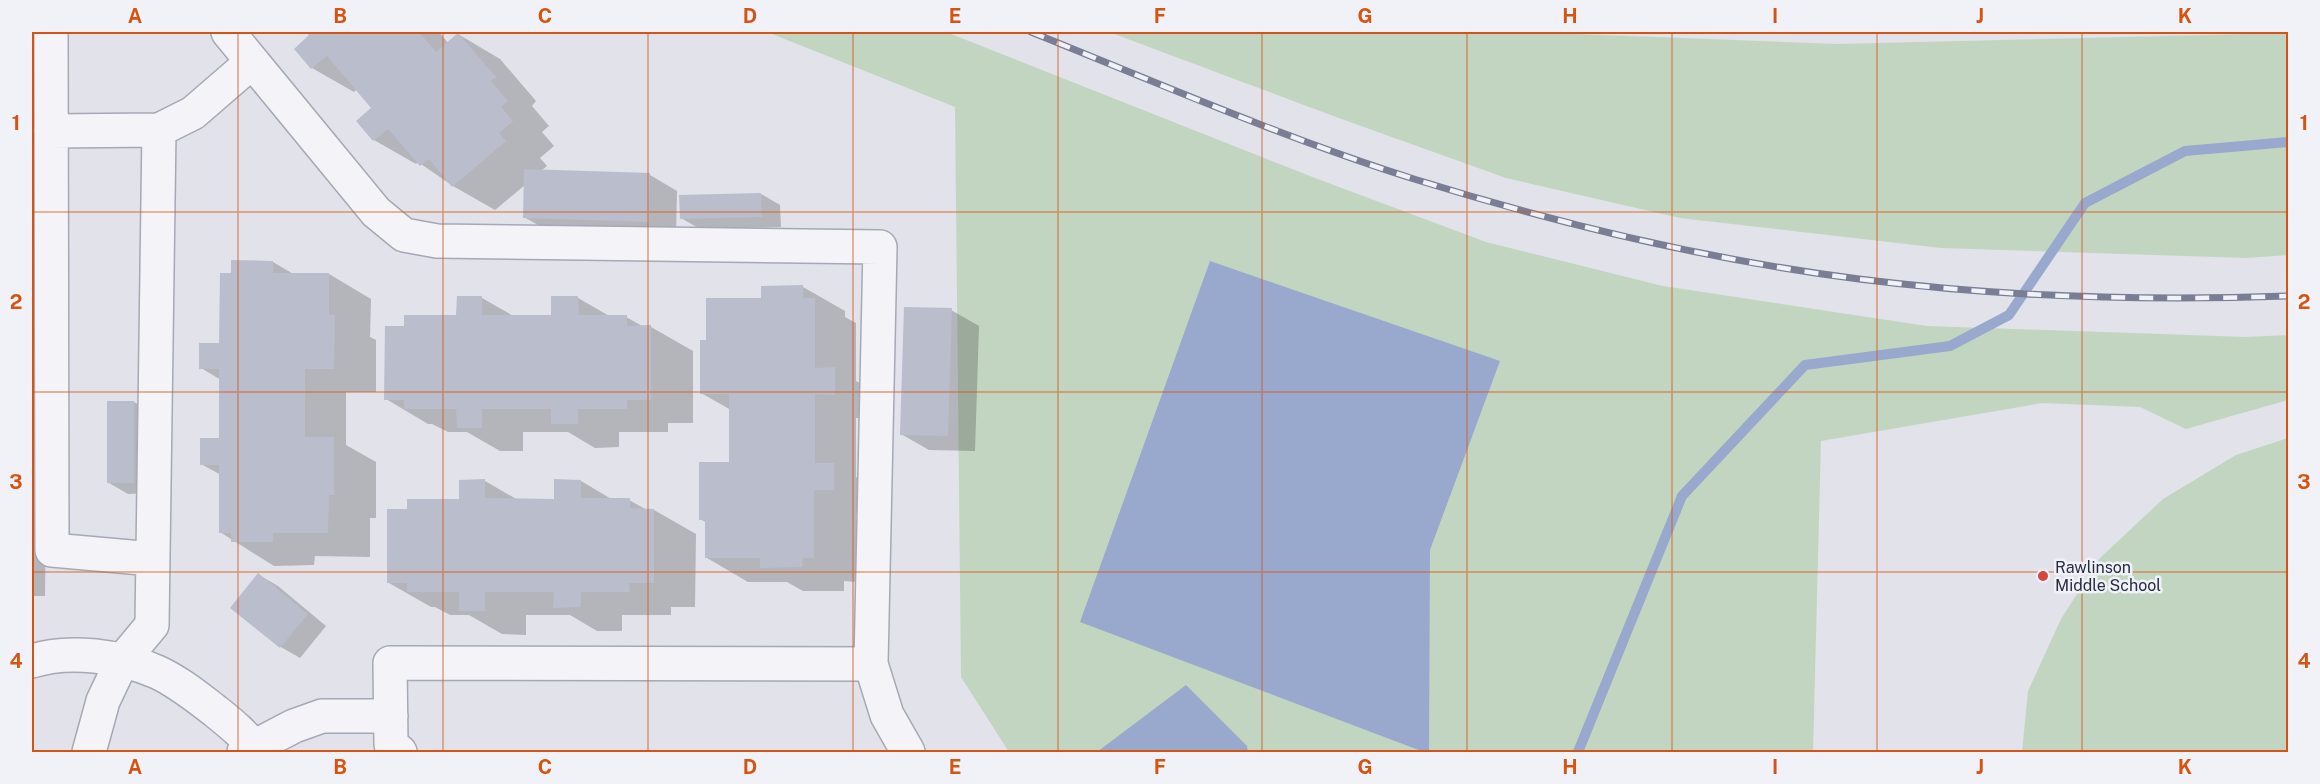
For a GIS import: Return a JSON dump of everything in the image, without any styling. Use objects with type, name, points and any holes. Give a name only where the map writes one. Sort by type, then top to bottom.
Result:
[{"type":"lane","points":[[51,32],[52,550],[153,559]]},
{"type":"lane","points":[[228,32],[376,212],[404,235],[437,241],[880,247],[871,664],[887,716],[908,753]]},
{"type":"lane","points":[[51,131],[159,130],[193,113],[252,62]]},
{"type":"lane","points":[[89,753],[103,701],[122,661],[152,625],[159,130]]},
{"type":"lane","points":[[32,661],[47,656],[83,656],[122,661],[157,672],[194,695],[226,720],[251,751],[294,726],[322,716],[391,716]]},
{"type":"lane","points":[[400,753],[392,744],[390,663],[871,664]]},
{"type":"green space","points":[[767,32],[946,32],[1315,178],[1486,242],[1663,286],[1927,326],[2246,337],[2288,335],[2288,400],[2186,429],[2140,407],[2042,403],[1821,441],[1813,752],[1009,752],[961,677],[955,107]]},
{"type":"green space","points":[[1109,32],[1524,32],[1837,44],[2288,33],[2288,255],[2246,258],[1941,248],[1680,218],[1506,178]]},
{"type":"green space","points":[[2288,438],[2288,752],[2022,752],[2028,691],[2061,619],[2100,558],[2163,499],[2236,455]]},
{"type":"water","points":[[1210,261],[1500,361],[1430,550],[1429,752],[1080,622]]},
{"type":"water","points":[[1186,685],[1247,746],[1248,752],[1097,752]]},
{"type":"building","points":[[306,32],[419,32],[436,52],[458,33],[496,77],[491,81],[508,101],[501,107],[513,121],[499,133],[506,141],[452,187],[429,159],[420,166],[388,129],[373,141],[356,121],[371,108],[327,56],[311,69],[294,49],[309,35]]},
{"type":"building","points":[[524,169],[650,173],[649,222],[523,218]]},
{"type":"building","points":[[761,193],[762,217],[680,219],[679,195]]},
{"type":"building","points":[[231,260],[273,261],[273,273],[329,273],[329,314],[335,315],[334,369],[305,369],[305,437],[334,437],[334,495],[329,495],[328,533],[273,533],[273,542],[231,542],[231,533],[219,533],[219,465],[200,465],[200,438],[219,438],[219,369],[199,369],[199,343],[219,343],[220,273],[231,273]]},
{"type":"building","points":[[803,285],[803,298],[815,298],[815,368],[835,367],[835,395],[815,394],[815,463],[834,463],[834,490],[814,490],[814,558],[803,558],[802,567],[760,568],[760,558],[705,558],[705,520],[699,520],[699,462],[729,462],[729,394],[700,394],[700,340],[706,340],[706,298],[761,298],[761,286]]},
{"type":"building","points":[[457,296],[482,296],[482,315],[551,315],[551,296],[578,296],[579,315],[627,315],[627,326],[651,325],[651,400],[627,400],[627,409],[578,409],[578,424],[551,424],[551,409],[482,409],[482,428],[457,428],[456,409],[404,409],[404,400],[384,400],[385,326],[404,326],[404,315],[456,315]]},
{"type":"building","points":[[904,307],[952,308],[948,436],[900,435]]},
{"type":"building","points":[[107,401],[134,401],[134,483],[107,483]]},
{"type":"building","points":[[485,479],[485,498],[554,499],[554,479],[581,480],[581,498],[630,498],[630,508],[654,509],[654,583],[629,583],[630,592],[581,592],[581,607],[553,608],[554,592],[485,592],[485,611],[459,611],[459,592],[407,592],[407,583],[387,583],[387,509],[407,509],[407,499],[459,499],[459,480]]},
{"type":"building","points":[[258,573],[308,614],[280,648],[230,608]]},
{"type":"waterway","points":[[1578,752],[1682,496],[1805,365],[1950,346],[2009,315],[2085,203],[2185,151],[2288,142]]},
{"type":"railway","points":[[1031,32],[1221,109],[1365,163],[1524,211],[1691,251],[1859,279],[1966,290],[2127,298],[2288,296]]},
{"type":"place","name":"Rawlinson Middle School","points":[[2043,576]]}]
